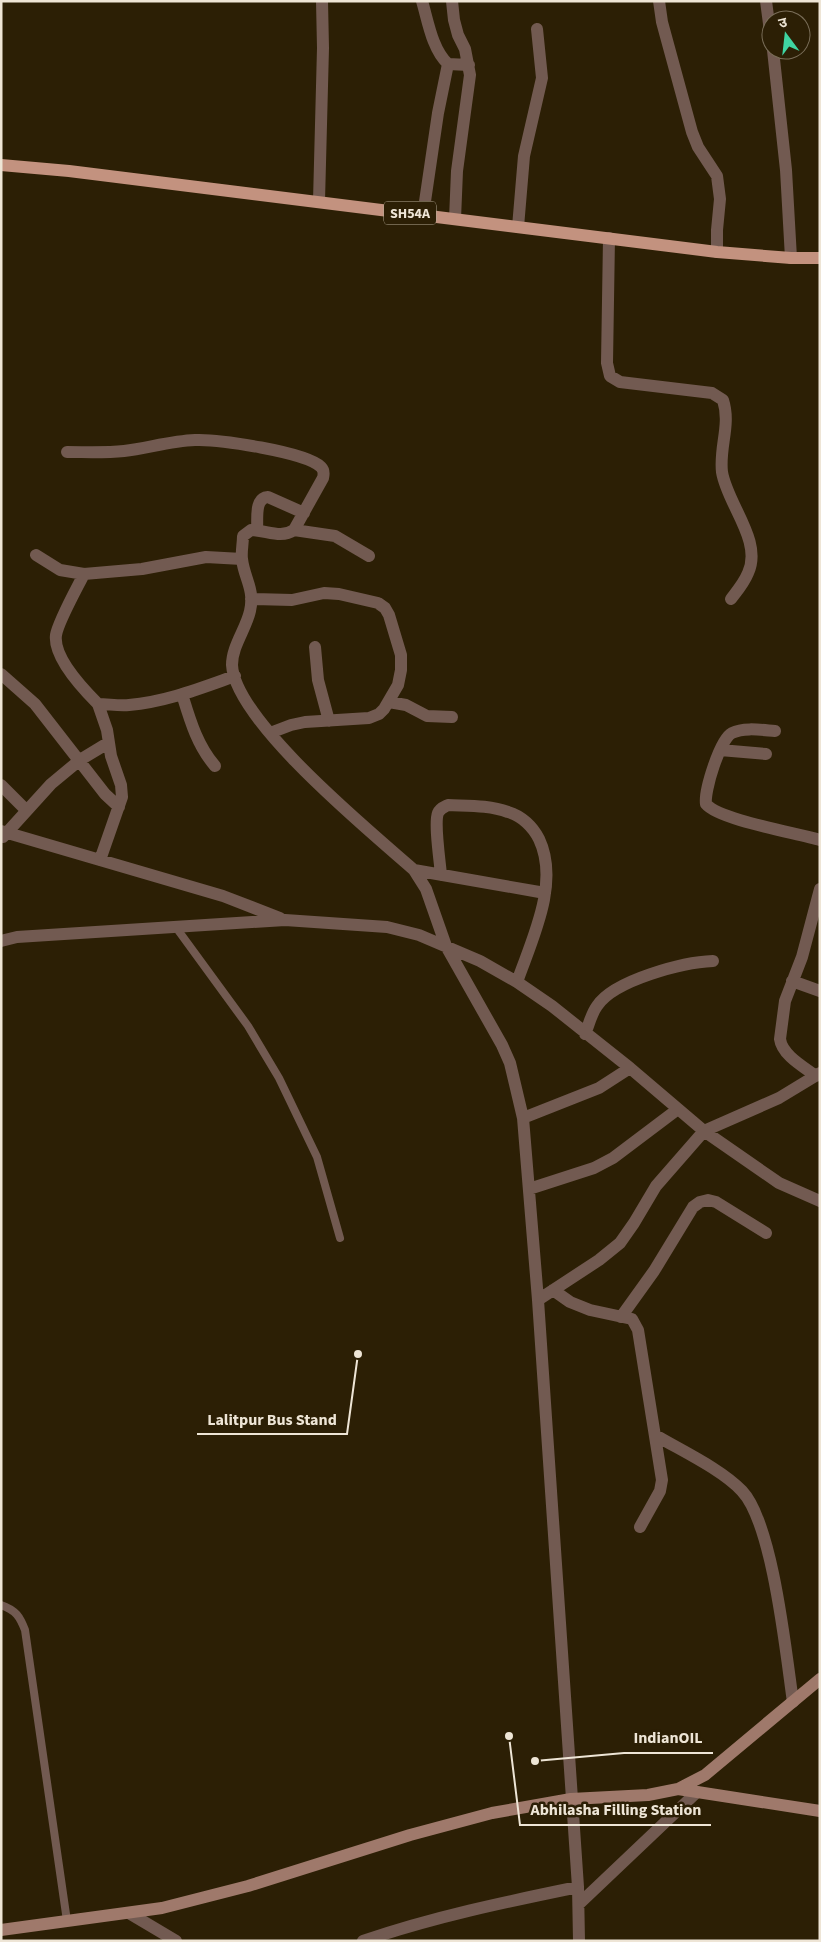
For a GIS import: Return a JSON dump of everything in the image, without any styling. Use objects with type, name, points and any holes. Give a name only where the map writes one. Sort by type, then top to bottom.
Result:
[{"type":"main road","name":"SH54A","points":[[1,165],[69,171],[319,201],[717,252],[791,258],[820,258]]},
{"type":"street","points":[[319,201],[323,48],[322,1]]},
{"type":"street","points":[[422,1],[438,50],[448,64],[438,113],[423,215]]},
{"type":"street","points":[[452,1],[454,20],[458,35],[465,49],[470,75],[457,171],[455,219]]},
{"type":"street","points":[[659,1],[662,22],[692,132],[698,147],[717,176],[720,199],[717,252]]},
{"type":"street","points":[[518,227],[524,156],[542,78],[537,29]]},
{"type":"street","points":[[774,60],[786,170],[791,258]]},
{"type":"street","points":[[448,64],[469,65]]},
{"type":"street","points":[[609,238],[607,363],[610,376],[620,382],[712,393],[723,400],[727,413],[722,473],[726,488],[749,540],[752,558],[749,571],[731,599]]},
{"type":"street","points":[[67,452],[117,452],[194,440],[212,440],[289,454],[313,462],[321,467],[324,472],[324,478],[294,530],[288,534],[251,530],[243,536],[242,560],[250,584],[250,612],[233,655],[232,666],[246,701],[270,733],[305,772],[337,803],[414,870],[426,889],[446,946],[502,1045],[510,1063],[524,1118],[578,1886],[579,1941]]},
{"type":"street","points":[[257,530],[259,505],[263,497],[268,497],[304,513]]},
{"type":"street","points":[[294,530],[335,536],[369,556]]},
{"type":"street","points":[[36,555],[60,570],[84,574],[142,569],[206,556],[242,560]]},
{"type":"street","points":[[84,574],[56,635],[57,649],[69,670],[98,704],[108,730],[108,743],[121,785],[122,797],[100,860]]},
{"type":"street","points":[[251,599],[292,600],[324,592],[378,603],[385,608],[389,615],[401,655],[402,670],[398,685],[389,702],[378,714],[369,718],[290,725],[270,733]]},
{"type":"street","points":[[315,647],[318,680],[329,721]]},
{"type":"street","points":[[1,674],[35,704],[105,794],[119,807]]},
{"type":"street","points":[[98,704],[129,705],[182,694],[235,676]]},
{"type":"street","points":[[182,694],[199,743],[206,756],[215,766]]},
{"type":"street","points":[[389,702],[406,705],[427,716],[452,717]]},
{"type":"street","points":[[775,731],[745,730],[731,733],[723,742],[720,750],[706,792],[706,804],[709,808],[752,823],[820,840]]},
{"type":"street","points":[[108,743],[80,760],[51,784],[3,834],[223,896],[285,920]]},
{"type":"street","points":[[720,750],[766,754]]},
{"type":"street","points":[[1,785],[26,810]]},
{"type":"street","points":[[441,875],[438,814],[442,807],[448,805],[486,807],[509,812],[523,819],[535,832],[544,850],[548,875],[538,920],[517,982]]},
{"type":"street","points":[[414,870],[545,893]]},
{"type":"street","points":[[538,1300],[599,1260],[620,1243],[656,1186],[704,1131],[779,1098],[818,1075],[786,1052],[780,1044],[780,1033],[784,1009],[792,981],[800,964],[820,889]]},
{"type":"street","points":[[1,941],[17,937],[285,920],[387,927],[419,935],[480,961],[517,982],[552,1006],[630,1068],[704,1131],[779,1183],[820,1201]]},
{"type":"street","points":[[585,1034],[597,1005],[620,987],[673,966],[714,961]]},
{"type":"street","points":[[792,981],[820,991]]},
{"type":"street","points":[[524,1118],[599,1088],[630,1068]]},
{"type":"street","points":[[529,1189],[594,1168],[614,1158],[678,1109]]},
{"type":"street","points":[[621,1317],[654,1271],[686,1216],[700,1202],[708,1200],[716,1202],[766,1233]]},
{"type":"street","points":[[553,1290],[570,1302],[590,1310],[632,1319],[638,1330],[662,1480],[660,1491],[640,1527]]},
{"type":"street","points":[[655,1435],[723,1476],[743,1492],[752,1508],[761,1529],[772,1573],[793,1702]]},
{"type":"street","points":[[1,1930],[162,1908],[248,1886],[410,1835],[492,1813],[571,1798],[648,1795],[678,1789],[705,1775],[820,1678]]},
{"type":"street","points":[[678,1789],[820,1811]]},
{"type":"street","points":[[579,1904],[697,1792]]},
{"type":"street","points":[[363,1941],[388,1932],[478,1908],[578,1886]]},
{"type":"street","points":[[129,1913],[176,1941]]},
{"type":"lane","points":[[175,926],[248,1026],[279,1078],[317,1157],[340,1238]]},
{"type":"lane","points":[[1,1605],[11,1608],[20,1616],[26,1636],[68,1921]]},
{"type":"place","name":"Lalitpur Bus Stand","points":[[358,1354]]},
{"type":"place","name":"Abhilasha Filling Station","points":[[509,1736]]},
{"type":"place","name":"IndianOIL","points":[[535,1761]]}]
